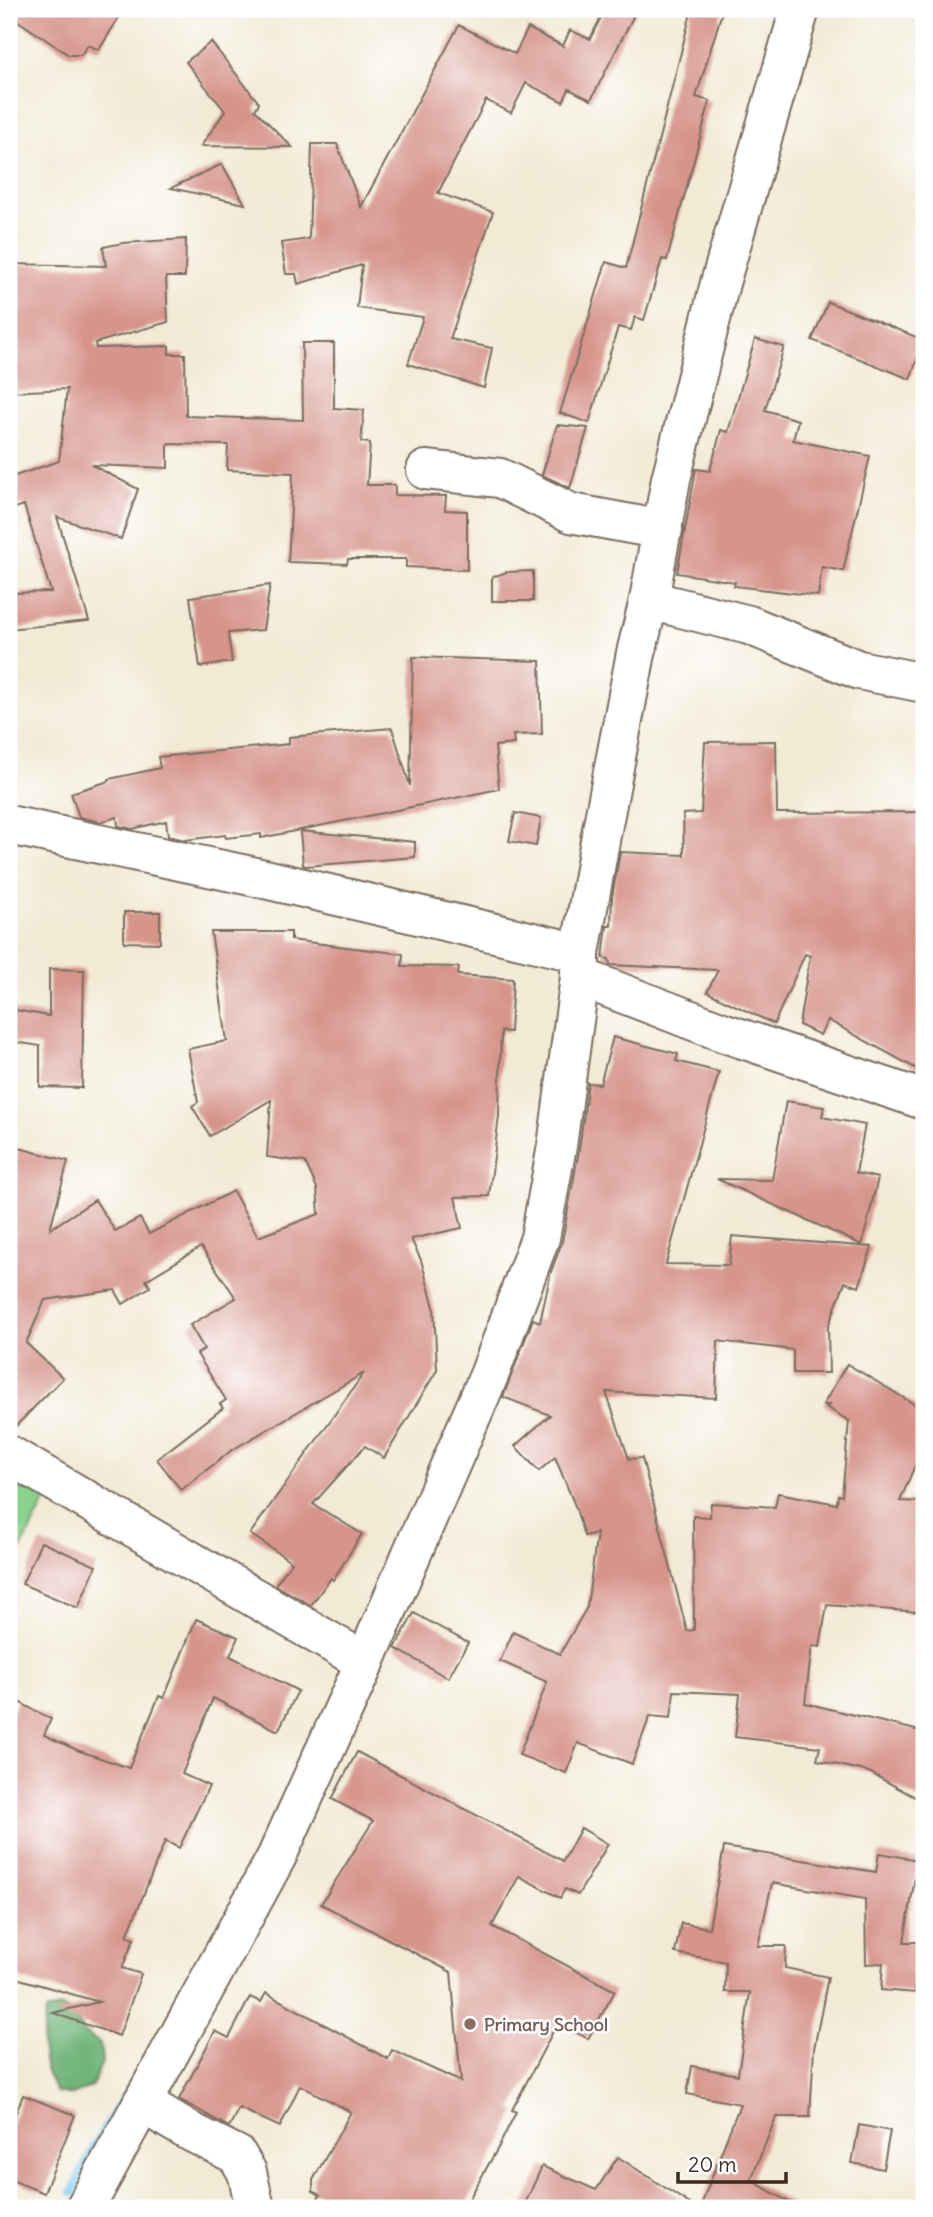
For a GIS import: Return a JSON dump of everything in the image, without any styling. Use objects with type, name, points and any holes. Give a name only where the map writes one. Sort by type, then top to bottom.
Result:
[{"type":"street","points":[[85,2208],[276,1858],[365,1662],[490,1373],[540,1238],[557,1146],[580,965],[636,653],[649,600],[671,479],[720,283],[800,9]]},
{"type":"street","points":[[426,470],[500,478],[570,513],[663,530]]},
{"type":"street","points":[[649,600],[749,625],[859,670],[924,684]]},
{"type":"street","points":[[9,824],[265,879],[580,965],[725,1033],[924,1100]]},
{"type":"street","points":[[9,1455],[365,1662]]},
{"type":"street","points":[[142,2103],[237,2155],[247,2172],[254,2208]]},
{"type":"green space","points":[[9,1472],[48,1496],[9,1572]]},
{"type":"green space","points":[[62,2007],[74,2014],[83,2032],[100,2043],[102,2062],[92,2086],[73,2095],[56,2092],[44,2062],[43,2034],[46,2012]]},
{"type":"building","points":[[9,9],[124,9],[99,50],[88,45],[81,55],[69,55],[9,15]]},
{"type":"building","points":[[605,9],[637,9],[591,100],[569,89],[563,102],[526,83],[511,113],[486,100],[438,193],[493,212],[450,339],[492,348],[484,388],[408,364],[423,317],[357,308],[362,265],[298,284],[296,274],[286,274],[281,243],[309,239],[312,144],[337,144],[361,207],[459,25],[515,54],[528,28],[563,46],[570,30],[590,39]]},
{"type":"building","points":[[692,9],[723,9],[696,97],[710,101],[667,260],[662,259],[644,320],[635,317],[631,330],[618,327],[589,423],[560,413],[606,262],[626,268]]},
{"type":"building","points":[[211,42],[259,103],[255,110],[292,147],[201,146],[225,111],[186,62]]},
{"type":"building","points":[[222,164],[245,204],[171,188]]},
{"type":"building","points":[[186,239],[185,277],[166,277],[168,322],[95,343],[96,348],[169,346],[169,354],[185,354],[186,416],[303,420],[302,343],[334,343],[334,408],[364,410],[361,442],[370,443],[367,485],[395,485],[395,495],[446,496],[445,510],[467,511],[467,570],[406,567],[406,559],[348,559],[347,564],[288,562],[293,473],[227,470],[228,445],[168,444],[168,468],[92,465],[138,489],[121,539],[57,517],[89,621],[9,629],[9,593],[51,592],[24,505],[9,510],[9,478],[59,461],[67,389],[9,392],[9,264],[106,266],[103,247]]},
{"type":"building","points":[[828,302],[924,340],[910,379],[812,340]]},
{"type":"building","points":[[755,339],[784,347],[765,410],[798,420],[793,440],[870,456],[843,571],[822,567],[818,596],[734,586],[735,582],[677,573],[696,469],[710,471],[721,430],[728,432]]},
{"type":"building","points":[[557,425],[588,428],[570,488],[542,475]]},
{"type":"building","points":[[533,571],[533,601],[492,601],[492,577],[507,572]]},
{"type":"building","points":[[270,585],[263,630],[228,633],[232,662],[200,667],[190,597]]},
{"type":"building","points":[[413,657],[540,661],[542,734],[513,735],[514,744],[495,746],[499,789],[261,838],[261,834],[185,840],[168,836],[166,821],[132,829],[118,826],[117,817],[100,822],[79,817],[71,793],[109,779],[160,768],[158,757],[289,744],[289,737],[392,728],[410,786]]},
{"type":"building","points":[[776,741],[777,813],[924,812],[924,1073],[828,1020],[820,1035],[799,1025],[810,956],[805,954],[774,1024],[707,992],[718,970],[610,965],[609,959],[603,958],[607,926],[611,926],[612,897],[620,852],[684,855],[683,814],[701,813],[705,742]]},
{"type":"building","points":[[515,813],[541,818],[536,846],[509,841]]},
{"type":"building","points":[[300,831],[415,842],[415,857],[306,866],[303,865]]},
{"type":"building","points":[[124,912],[160,912],[160,943],[124,942]]},
{"type":"building","points":[[211,932],[291,932],[291,940],[403,954],[402,966],[459,967],[458,975],[513,979],[510,1032],[501,1031],[499,1116],[489,1196],[455,1197],[462,1228],[411,1239],[421,1260],[434,1307],[437,1370],[384,1458],[365,1446],[313,1504],[362,1534],[333,1580],[331,1578],[311,1605],[275,1585],[292,1562],[250,1534],[364,1373],[232,1450],[181,1490],[157,1459],[223,1408],[220,1404],[226,1400],[197,1354],[204,1349],[190,1325],[236,1298],[201,1247],[146,1280],[150,1287],[123,1304],[115,1290],[45,1300],[26,1343],[63,1378],[9,1433],[9,1185],[19,1148],[68,1161],[50,1229],[95,1200],[115,1231],[140,1218],[149,1234],[233,1191],[258,1237],[319,1214],[317,1188],[305,1162],[267,1157],[271,1100],[210,1136],[192,1106],[198,1102],[188,1049],[227,1041]]},
{"type":"building","points":[[49,969],[84,970],[82,1088],[40,1087],[40,1046],[9,1041],[9,1009],[49,1016]]},
{"type":"building","points":[[613,1037],[678,1054],[676,1061],[719,1072],[666,1264],[729,1265],[732,1236],[872,1247],[859,1287],[845,1282],[828,1327],[829,1373],[793,1373],[793,1350],[718,1341],[716,1398],[606,1392],[629,1459],[642,1458],[687,1631],[694,1630],[693,1516],[710,1517],[711,1503],[775,1507],[778,1493],[837,1504],[838,1495],[842,1496],[849,1421],[825,1406],[830,1405],[823,1405],[847,1364],[924,1410],[924,1444],[900,1501],[924,1502],[919,1612],[827,1605],[820,1647],[812,1646],[805,1703],[924,1732],[924,1802],[869,1772],[817,1760],[820,1747],[735,1737],[740,1694],[674,1691],[671,1718],[650,1716],[632,1764],[578,1743],[566,1773],[519,1755],[547,1682],[500,1661],[513,1632],[560,1654],[587,1607],[597,1533],[584,1536],[576,1508],[555,1457],[539,1471],[515,1446],[550,1415],[503,1397],[533,1319],[540,1322],[551,1272],[562,1242],[588,1083],[600,1084]]},
{"type":"building","points":[[786,1101],[824,1107],[822,1117],[865,1125],[856,1173],[878,1178],[862,1245],[717,1179],[772,1180]]},
{"type":"building","points":[[41,1542],[96,1566],[78,1608],[22,1584]]},
{"type":"building","points":[[414,1613],[468,1643],[448,1678],[395,1648]]},
{"type":"building","points":[[196,1619],[238,1637],[230,1656],[298,1691],[278,1731],[213,1698],[182,1774],[209,1786],[179,1848],[165,1841],[127,1936],[134,1939],[122,1968],[141,1974],[119,2036],[53,2013],[99,2002],[9,1976],[9,1718],[17,1701],[51,1719],[44,1735],[129,1768],[159,1696],[164,1698]]},
{"type":"building","points":[[357,1752],[563,1861],[581,1828],[608,1844],[578,1895],[565,1889],[560,1898],[519,1876],[492,1926],[615,1991],[588,2039],[558,2022],[512,2110],[516,2112],[499,2146],[464,2208],[313,2208],[320,2195],[313,2191],[313,2180],[351,2112],[300,2085],[280,2127],[239,2108],[229,2127],[179,2099],[215,2031],[229,2038],[250,1997],[261,2002],[266,1993],[388,2059],[392,2050],[461,2082],[451,1972],[321,1904],[373,1821],[332,1799]]},
{"type":"building","points":[[724,1847],[876,1872],[879,1853],[918,1860],[904,1942],[918,1942],[915,1993],[881,1990],[883,1963],[866,1964],[865,1899],[772,1883],[758,1946],[786,1946],[785,1968],[828,1977],[814,2049],[810,2117],[776,2117],[751,2180],[799,2208],[700,2208],[740,2104],[687,2094],[692,2066],[738,2075],[750,1992],[725,1992],[726,1962],[675,1953],[681,1923],[709,1928]]},
{"type":"building","points":[[23,2095],[75,2115],[44,2193],[9,2179],[9,2131]]},
{"type":"building","points":[[859,2125],[890,2131],[883,2169],[852,2163]]},
{"type":"building","points":[[618,2157],[696,2208],[523,2208],[542,2166],[596,2190]]},
{"type":"waterway","points":[[73,2192],[94,2148],[131,2087]]},
{"type":"place","name":"Primary School","points":[[470,2024]]}]
